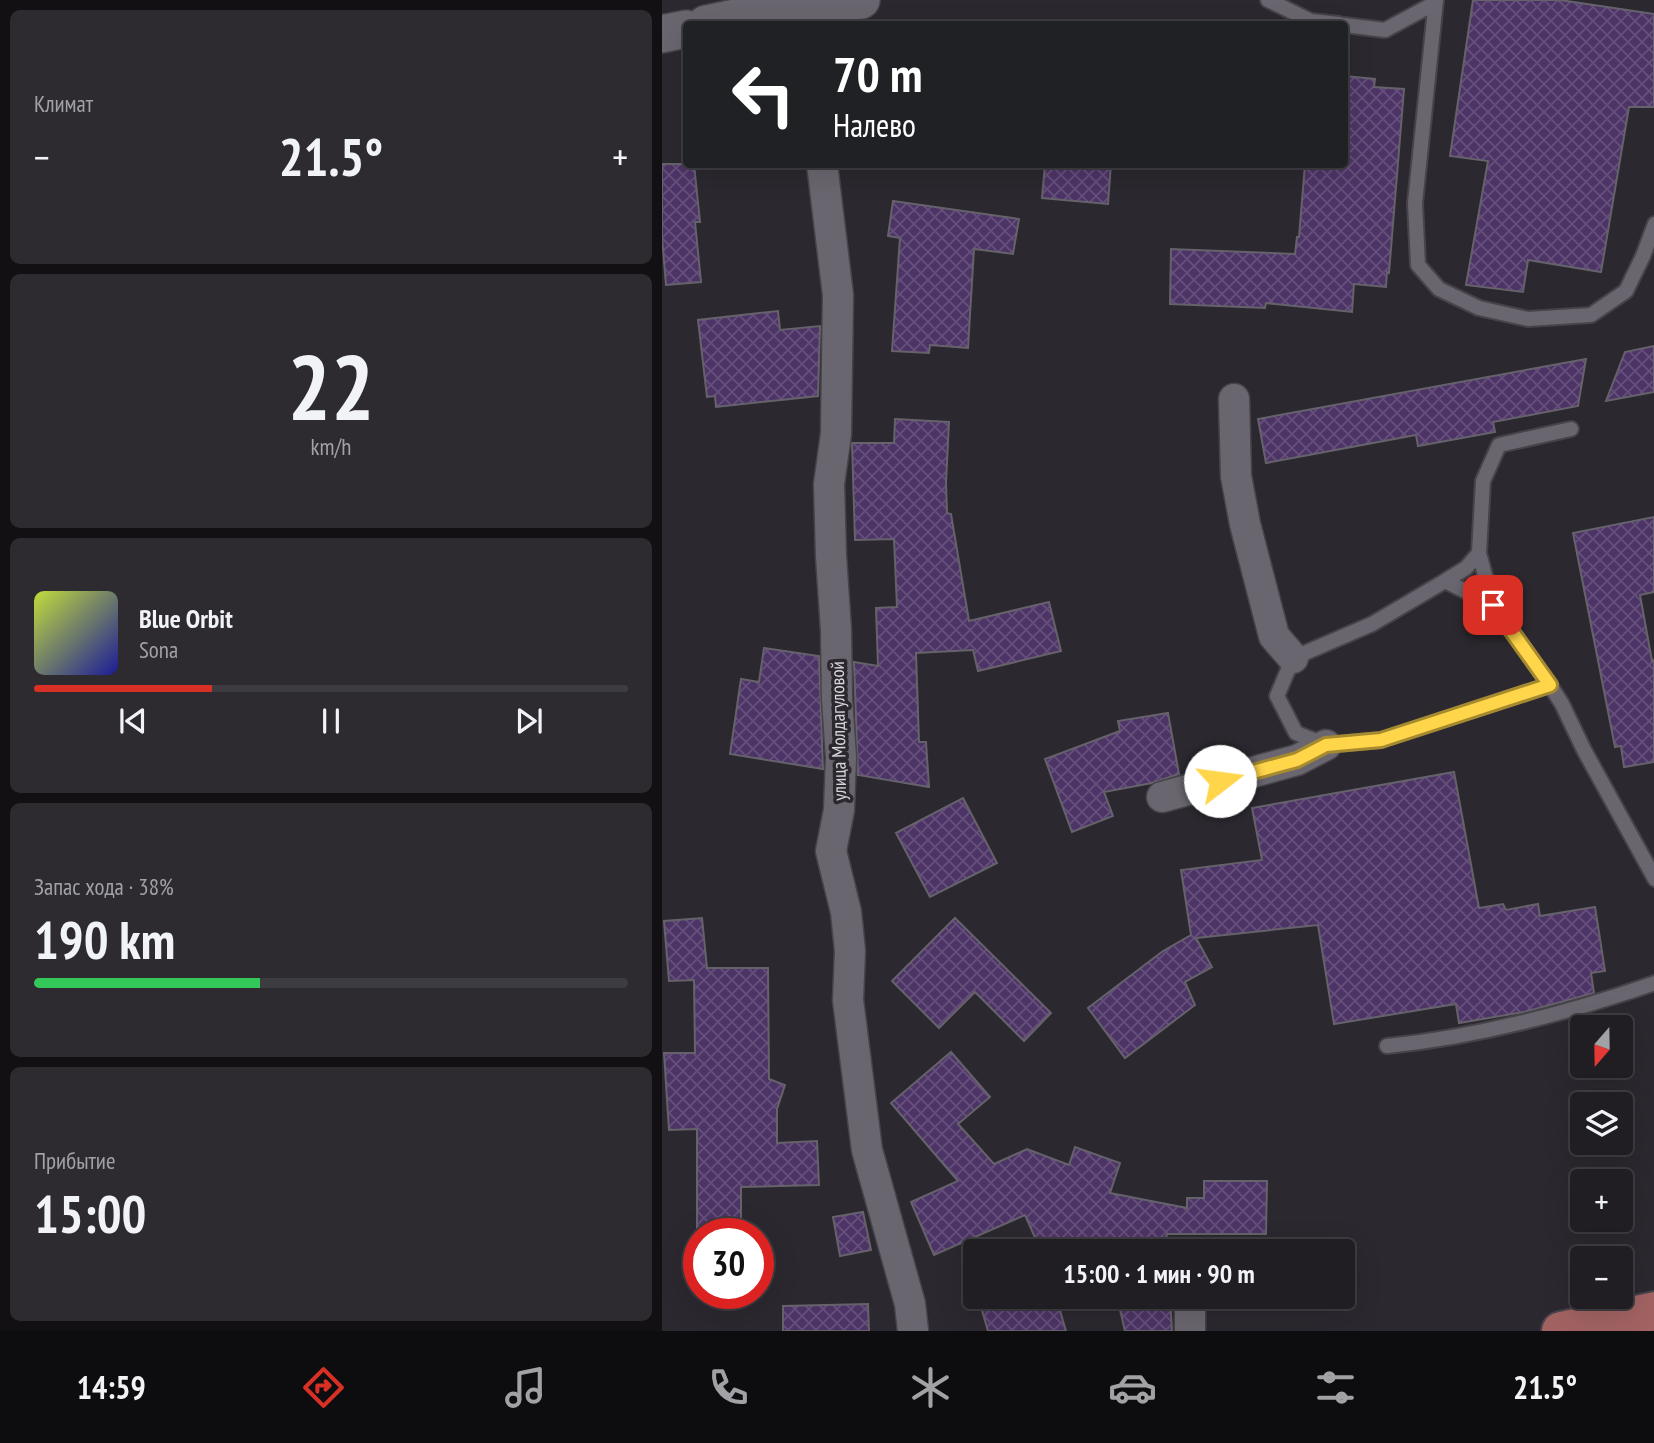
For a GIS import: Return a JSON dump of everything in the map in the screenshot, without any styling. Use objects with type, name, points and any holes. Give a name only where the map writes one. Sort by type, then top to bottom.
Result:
[{"type":"main road","points":[[1561,1331],[1654,1311]]},
{"type":"street","points":[[736,21],[787,16],[861,0]]},
{"type":"street","points":[[662,34],[683,30]]},
{"type":"street","name":"улица Молдагуловой","points":[[822,168],[838,295],[836,434],[829,484],[841,757],[839,810],[831,851],[846,912],[850,951],[848,1000],[867,1150],[910,1304],[913,1331]]},
{"type":"street","points":[[1234,400],[1236,476],[1245,524],[1274,636],[1293,659]]},
{"type":"street","points":[[1162,797],[1297,760],[1326,745]]},
{"type":"street","points":[[1190,1309],[1190,1331]]},
{"type":"lane","points":[[1268,0],[1311,21]]},
{"type":"lane","points":[[1348,25],[1385,30],[1436,2]]},
{"type":"lane","points":[[1436,2],[1415,203],[1418,265],[1439,289],[1479,309],[1528,318],[1591,315],[1626,291],[1643,256],[1654,224]]},
{"type":"lane","points":[[1571,429],[1499,445],[1483,481],[1479,553],[1493,605],[1562,704],[1654,879]]},
{"type":"lane","points":[[1479,553],[1466,568],[1372,624],[1293,659],[1277,696],[1296,733],[1326,745],[1381,740],[1550,685]]},
{"type":"lane","points":[[1445,580],[1493,605]]},
{"type":"lane","points":[[1386,1046],[1437,1041],[1536,1018],[1654,983]]},
{"type":"building","points":[[1473,0],[1560,0],[1654,14],[1654,107],[1629,107],[1601,272],[1528,260],[1523,292],[1466,285],[1488,161],[1450,156]]},
{"type":"building","points":[[1348,76],[1375,79],[1374,87],[1404,89],[1386,287],[1354,284],[1352,312],[1266,303],[1265,308],[1170,304],[1171,249],[1295,254],[1305,168],[1348,168]]},
{"type":"building","points":[[662,164],[683,164],[683,168],[694,168],[700,222],[695,222],[701,282],[666,285],[662,237]]},
{"type":"building","points":[[1045,168],[1111,168],[1108,204],[1042,198]]},
{"type":"building","points":[[893,201],[1019,219],[1013,254],[974,249],[968,348],[930,345],[929,353],[892,351],[900,238],[888,236]]},
{"type":"building","points":[[778,311],[780,330],[820,326],[818,396],[716,407],[715,396],[707,397],[698,320]]},
{"type":"building","points":[[1654,346],[1654,392],[1606,401],[1625,352]]},
{"type":"building","points":[[1586,359],[1578,406],[1493,422],[1495,432],[1418,446],[1416,435],[1266,463],[1258,419]]},
{"type":"building","points":[[895,419],[949,422],[947,513],[951,514],[969,621],[1049,602],[1061,651],[978,671],[973,650],[916,653],[919,742],[926,742],[929,787],[858,775],[854,662],[878,666],[876,608],[897,607],[894,539],[855,540],[852,443],[894,443]]},
{"type":"building","points":[[1654,517],[1654,592],[1640,595],[1652,661],[1654,660],[1654,762],[1624,767],[1621,746],[1615,747],[1573,533]]},
{"type":"building","points":[[764,648],[819,656],[823,769],[730,754],[741,679],[759,682]]},
{"type":"building","points":[[1168,713],[1179,774],[1152,783],[1104,792],[1113,816],[1072,832],[1045,759],[1120,731],[1118,721]]},
{"type":"building","points":[[1454,772],[1479,908],[1503,904],[1506,910],[1538,904],[1540,916],[1595,907],[1605,971],[1591,973],[1594,993],[1524,1012],[1459,1023],[1456,1004],[1334,1024],[1318,925],[1196,938],[1212,967],[1185,982],[1195,1005],[1125,1058],[1088,1008],[1163,951],[1191,935],[1181,870],[1262,860],[1252,808]]},
{"type":"building","points":[[963,798],[997,863],[930,897],[896,833]]},
{"type":"building","points":[[702,918],[707,968],[768,968],[769,1079],[785,1085],[777,1109],[777,1143],[817,1141],[819,1185],[741,1187],[741,1218],[697,1218],[697,1129],[669,1130],[664,1053],[695,1053],[694,980],[669,981],[664,921]]},
{"type":"building","points":[[955,918],[1051,1013],[1024,1041],[975,992],[939,1028],[892,981]]},
{"type":"building","points":[[951,1052],[990,1097],[958,1124],[994,1164],[1027,1149],[1069,1165],[1075,1147],[1120,1163],[1110,1193],[1187,1208],[1187,1198],[1204,1198],[1204,1181],[1267,1181],[1266,1234],[1167,1234],[1166,1239],[1036,1239],[1025,1215],[970,1239],[963,1239],[963,1242],[934,1255],[911,1202],[958,1181],[891,1103]]},
{"type":"building","points":[[863,1212],[871,1250],[840,1256],[833,1217]]},
{"type":"building","points":[[868,1304],[869,1331],[783,1331],[783,1306]]},
{"type":"building","points":[[982,1309],[1060,1309],[1066,1331],[988,1331]]},
{"type":"building","points":[[1120,1309],[1171,1309],[1172,1331],[1125,1331]]},
{"type":"route","points":[[1220,781],[1297,760],[1326,745],[1381,740],[1550,685],[1493,605]]}]
